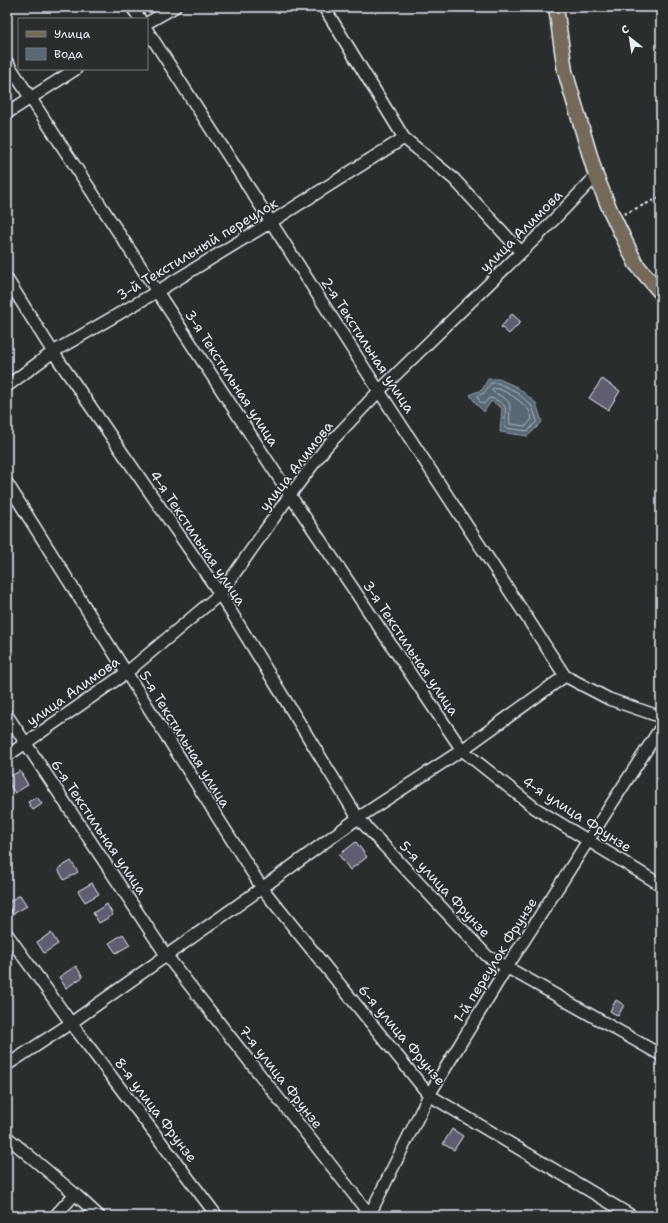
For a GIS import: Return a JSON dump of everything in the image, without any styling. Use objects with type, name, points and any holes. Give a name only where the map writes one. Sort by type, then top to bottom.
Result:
[{"type":"main road","points":[[556,7],[565,71],[596,176],[614,219],[636,264],[661,294]]},
{"type":"street","points":[[132,7],[139,18]]},
{"type":"street","points":[[148,22],[175,7]]},
{"type":"street","points":[[324,7],[404,138],[454,179],[521,252]]},
{"type":"street","name":"2-я Текстильная улица","points":[[148,32],[379,391],[565,676]]},
{"type":"street","name":"3-я Текстильная улица","points":[[7,62],[290,495],[462,750]]},
{"type":"street","points":[[7,113],[74,70]]},
{"type":"street","name":"3-й Текстильный переулок","points":[[7,386],[53,352],[158,291],[404,138]]},
{"type":"street","name":"улица Алимова","points":[[7,756],[126,673],[220,594],[290,495],[327,446],[379,391],[521,252],[596,176]]},
{"type":"street","name":"4-я Текстильная улица","points":[[7,279],[53,352],[220,594],[358,818]]},
{"type":"street","name":"5-я Текстильная улица","points":[[7,483],[262,888]]},
{"type":"street","points":[[7,1065],[71,1023],[358,818],[462,750],[565,676],[608,699],[661,717]]},
{"type":"street","name":"6-я Текстильная улица","points":[[7,715],[166,955]]},
{"type":"street","name":"1-й переулок Фрунзе","points":[[371,1216],[429,1095],[507,967],[661,727]]},
{"type":"street","name":"4-я улица Фрунзе","points":[[462,750],[535,808],[661,886]]},
{"type":"street","name":"5-я улица Фрунзе","points":[[358,818],[487,956],[661,1055]]},
{"type":"street","name":"6-я улица Фрунзе","points":[[262,888],[429,1095],[632,1216]]},
{"type":"street","name":"8-я улица Фрунзе","points":[[7,934],[71,1023],[217,1216]]},
{"type":"street","name":"7-я улица Фрунзе","points":[[166,955],[371,1216]]},
{"type":"street","points":[[7,1137],[99,1216]]},
{"type":"street","points":[[56,1216],[75,1194]]},
{"type":"path","points":[[614,219],[661,196]]},
{"type":"water","points":[[488,379],[499,379],[517,387],[536,403],[542,422],[528,436],[500,432],[502,408],[491,401],[484,412],[477,405],[470,395],[482,390]]},
{"type":"building","points":[[512,314],[521,322],[509,334],[501,327]]},
{"type":"building","points":[[602,379],[620,391],[608,410],[589,398]]},
{"type":"building","points":[[20,771],[28,785],[15,793],[7,781],[7,778]]},
{"type":"building","points":[[37,797],[42,804],[33,810],[28,802]]},
{"type":"building","points":[[356,842],[367,857],[350,870],[339,855]]},
{"type":"building","points":[[71,861],[78,872],[64,880],[58,869]]},
{"type":"building","points":[[92,883],[99,894],[85,902],[78,891]]},
{"type":"building","points":[[20,895],[27,906],[13,914],[7,903]]},
{"type":"building","points":[[107,904],[113,915],[99,923],[93,913]]},
{"type":"building","points":[[51,933],[58,944],[44,953],[37,942]]},
{"type":"building","points":[[123,934],[130,945],[116,953],[109,943]]},
{"type":"building","points":[[76,966],[83,977],[66,988],[59,977]]},
{"type":"building","points":[[616,1000],[624,1005],[618,1016],[610,1011]]},
{"type":"building","points":[[452,1129],[463,1136],[454,1150],[443,1144]]}]
